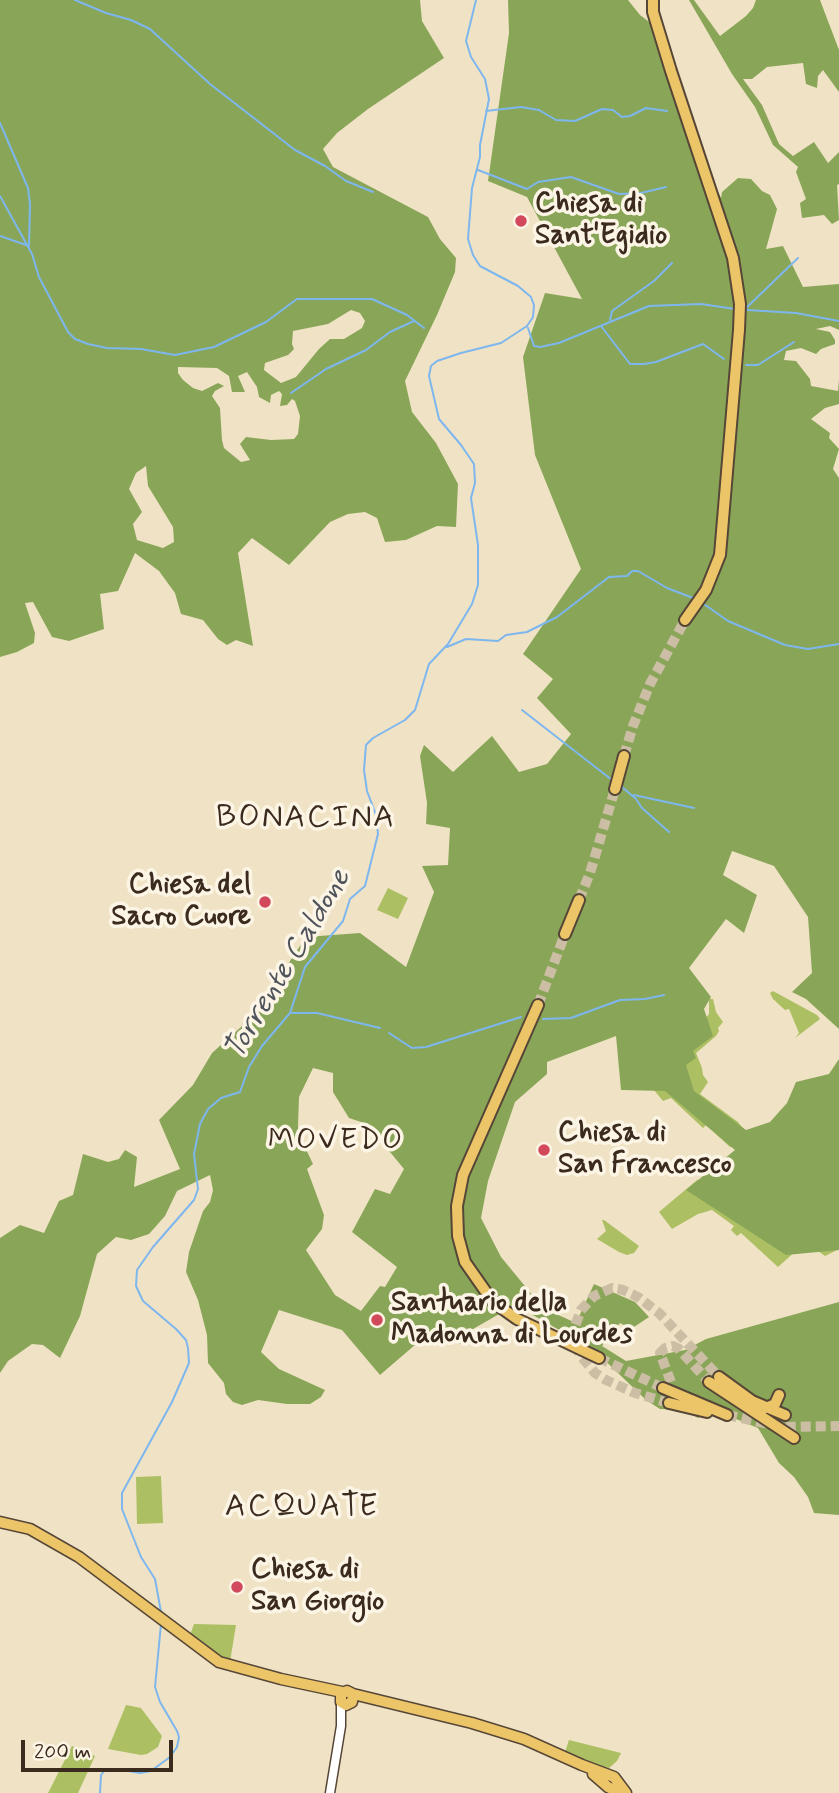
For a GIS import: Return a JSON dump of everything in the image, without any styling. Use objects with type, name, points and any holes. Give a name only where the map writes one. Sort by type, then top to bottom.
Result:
[{"type":"highway","points":[[653,0],[653,12],[662,43],[735,270],[740,304],[720,555],[706,590],[688,615]]},
{"type":"highway","points":[[615,789],[624,756]]},
{"type":"highway","points":[[565,934],[579,900]]},
{"type":"highway","points":[[538,1005],[463,1175],[457,1206],[458,1236],[465,1262],[493,1302],[517,1319],[599,1358]]},
{"type":"highway","points":[[714,1379],[738,1392],[794,1438]]},
{"type":"highway","points":[[667,1385],[706,1407],[727,1415],[669,1403]]},
{"type":"highway","points":[[762,1411],[775,1404],[779,1395]]},
{"type":"main road","points":[[0,1522],[30,1529],[94,1566],[219,1662],[317,1687],[346,1698],[421,1711],[524,1739],[582,1765],[626,1793]]},
{"type":"street","points":[[330,1793],[346,1698]]},
{"type":"green space","points":[[0,0],[420,0],[422,21],[444,58],[368,109],[337,133],[323,149],[333,167],[428,217],[440,239],[456,258],[455,272],[405,381],[412,412],[436,443],[458,484],[456,527],[437,526],[406,540],[385,542],[377,518],[365,512],[348,514],[330,522],[289,565],[252,538],[238,553],[253,646],[236,640],[227,645],[218,639],[203,620],[181,614],[175,593],[159,571],[135,553],[118,591],[100,594],[104,629],[69,641],[52,637],[33,602],[25,603],[35,633],[34,643],[0,657]],"holes":[[[351,310],[360,313],[365,321],[362,328],[344,339],[330,339],[296,377],[281,383],[264,370],[265,363],[288,355],[294,349],[293,331],[328,324]],[[178,367],[217,368],[229,376],[232,392],[245,392],[238,376],[247,372],[257,387],[259,397],[270,403],[271,395],[279,391],[282,394],[280,406],[287,405],[292,399],[295,401],[300,416],[298,434],[294,439],[246,437],[240,444],[250,460],[241,462],[224,448],[220,408],[212,396],[224,386],[218,383],[202,391],[193,388],[178,373]],[[146,466],[148,486],[173,527],[174,542],[163,548],[137,540],[133,524],[142,512],[129,489],[136,473]]]},
{"type":"green space","points":[[508,0],[628,0],[640,15],[652,24],[662,55],[721,198],[722,192],[738,178],[751,179],[770,195],[777,209],[766,249],[783,246],[803,287],[839,284],[839,330],[830,326],[816,329],[830,332],[835,344],[816,354],[801,348],[786,351],[784,360],[796,361],[810,379],[811,386],[838,391],[839,379],[839,404],[825,408],[811,419],[830,433],[829,438],[839,449],[833,469],[839,478],[839,1029],[806,999],[792,992],[812,973],[808,917],[774,866],[732,851],[723,875],[757,895],[744,933],[726,919],[689,968],[711,997],[704,1009],[713,1036],[693,1051],[696,1058],[686,1065],[694,1091],[746,1130],[770,1122],[787,1103],[796,1082],[829,1074],[839,1059],[839,1250],[786,1255],[686,1190],[735,1150],[665,1091],[621,1090],[616,1036],[547,1062],[547,1074],[515,1102],[488,1181],[481,1218],[501,1257],[543,1308],[576,1323],[594,1284],[635,1302],[649,1317],[631,1329],[620,1323],[602,1346],[626,1361],[685,1350],[706,1339],[839,1302],[839,1515],[814,1513],[808,1497],[794,1477],[779,1463],[758,1428],[714,1410],[698,1418],[684,1410],[660,1409],[646,1400],[593,1349],[515,1305],[473,1329],[461,1344],[430,1332],[380,1375],[342,1330],[279,1310],[261,1352],[279,1369],[325,1390],[321,1397],[310,1404],[258,1400],[242,1405],[233,1402],[226,1394],[224,1383],[208,1363],[207,1335],[198,1300],[186,1272],[189,1252],[213,1190],[210,1175],[177,1191],[165,1216],[149,1234],[131,1240],[116,1237],[97,1254],[80,1316],[60,1358],[43,1345],[32,1344],[8,1361],[0,1373],[0,1238],[20,1225],[44,1233],[59,1201],[73,1195],[83,1154],[108,1162],[119,1159],[125,1150],[137,1157],[134,1187],[180,1169],[159,1120],[193,1085],[212,1053],[241,1027],[272,988],[306,937],[360,933],[406,967],[434,892],[422,866],[448,865],[450,828],[426,824],[427,803],[420,756],[424,745],[453,772],[492,736],[519,772],[547,764],[571,734],[537,698],[553,679],[523,654],[581,569],[535,455],[523,357],[545,293],[582,299],[527,197],[488,181],[509,33]],"holes":[[[313,1068],[333,1073],[333,1092],[349,1118],[367,1124],[404,1169],[390,1194],[375,1189],[352,1232],[397,1267],[385,1287],[380,1286],[361,1311],[335,1295],[306,1250],[322,1229],[324,1215],[307,1169],[313,1164],[298,1127],[299,1097]]]},
{"type":"green space","points":[[689,0],[694,0],[720,36],[746,16],[756,0],[820,0],[839,50],[839,92],[823,70],[818,76],[817,88],[806,84],[803,63],[767,67],[752,79],[743,79],[762,105],[779,144],[793,156],[814,142],[828,163],[839,152],[839,220],[832,224],[824,215],[802,218],[800,203],[806,199],[796,172],[798,167],[773,145],[755,107],[732,74]]},
{"type":"green space","points":[[388,888],[408,898],[398,919],[377,910]]},
{"type":"green space","points":[[773,991],[820,1019],[795,1038],[799,1033],[789,1009],[785,1010],[773,999],[770,993]]},
{"type":"green space","points":[[709,999],[713,999],[716,1012],[723,1022],[716,1036],[696,1053],[708,1082],[700,1094],[738,1122],[754,1143],[730,1147],[706,1125],[703,1128],[671,1098],[663,1101],[649,1084],[709,1014]]},
{"type":"green space","points":[[742,1172],[839,1249],[825,1256],[806,1242],[778,1267],[741,1233],[737,1236],[731,1230],[734,1226],[712,1210],[698,1214],[672,1229],[659,1212],[697,1180]]},
{"type":"green space","points":[[602,1220],[639,1246],[634,1253],[627,1255],[619,1252],[597,1239],[606,1231]]},
{"type":"green space","points":[[161,1476],[163,1523],[137,1524],[136,1477]]},
{"type":"green space","points":[[194,1624],[236,1625],[230,1662],[190,1635]]},
{"type":"green space","points":[[126,1705],[141,1708],[162,1736],[158,1747],[147,1754],[108,1749]]},
{"type":"green space","points":[[569,1740],[621,1753],[609,1768],[594,1765],[565,1752]]},
{"type":"green space","points":[[72,1746],[95,1756],[78,1793],[48,1793]]},
{"type":"waterway","points":[[75,0],[150,29],[210,84],[295,150],[346,181],[373,192]]},
{"type":"waterway","name":"Torrente Caldone","points":[[161,1612],[155,1579],[141,1557],[122,1509],[122,1493],[172,1402],[189,1363],[188,1348],[186,1340],[176,1329],[143,1301],[136,1286],[137,1270],[153,1247],[194,1200],[198,1189],[194,1154],[200,1124],[208,1109],[221,1098],[240,1092],[249,1067],[262,1046],[290,1013],[305,967],[343,921],[350,899],[365,886],[378,834],[376,815],[367,791],[364,770],[366,745],[373,738],[405,720],[415,710],[429,664],[448,644],[472,604],[478,585],[478,545],[471,498],[475,483],[474,464],[439,419],[429,376],[431,366],[437,361],[461,353],[501,343],[527,326],[533,317],[534,305],[531,297],[518,286],[480,266],[468,239],[472,188],[489,99],[485,79],[471,57],[466,41],[476,0]]},
{"type":"waterway","points":[[486,111],[521,107],[539,110],[556,120],[575,121],[602,109],[613,110],[622,117],[646,108],[667,111]]},
{"type":"waterway","points":[[0,123],[28,188],[29,245]]},
{"type":"waterway","points":[[478,170],[527,189],[538,182],[571,177],[619,194],[641,193],[666,187]]},
{"type":"waterway","points":[[0,196],[32,254],[39,277],[68,332],[75,339],[88,344],[175,355],[214,347],[266,322],[297,299],[372,299],[407,315],[424,328]]},
{"type":"waterway","points":[[0,236],[29,246]]},
{"type":"waterway","points":[[744,310],[798,258]]},
{"type":"waterway","points":[[610,320],[612,311],[654,281],[672,263]]},
{"type":"waterway","points":[[528,328],[534,346],[540,347],[559,343],[649,306],[701,304],[735,309]]},
{"type":"waterway","points":[[747,310],[796,313],[839,321]]},
{"type":"waterway","points":[[291,393],[326,369],[366,350],[390,332],[414,321]]},
{"type":"waterway","points":[[601,326],[630,364],[656,362],[703,344],[724,359]]},
{"type":"waterway","points":[[746,365],[758,365],[794,342]]},
{"type":"waterway","points":[[447,647],[466,639],[498,641],[506,635],[527,632],[557,617],[609,577],[627,576],[632,571],[638,571],[667,588],[693,598]]},
{"type":"waterway","points":[[701,602],[728,621],[785,645],[808,649],[839,644]]},
{"type":"waterway","points":[[522,710],[612,780]]},
{"type":"waterway","points":[[622,787],[669,832]]},
{"type":"waterway","points":[[634,795],[694,808]]},
{"type":"waterway","points":[[543,1019],[571,1018],[620,1000],[664,995]]},
{"type":"waterway","points":[[292,1013],[317,1013],[380,1028]]},
{"type":"waterway","points":[[389,1033],[412,1048],[426,1047],[521,1017]]},
{"type":"waterway","name":"Torrente Caldone","points":[[100,1793],[101,1775],[105,1770],[140,1773],[151,1771],[170,1757],[177,1747],[177,1731],[160,1702],[155,1687],[161,1624]]},
{"type":"tunnel","points":[[624,756],[650,684],[685,620]]},
{"type":"tunnel","points":[[579,900],[590,873],[615,789]]},
{"type":"tunnel","points":[[538,1005],[565,934]]},
{"type":"tunnel","points":[[669,1403],[635,1393],[606,1380],[595,1373],[580,1355],[575,1326],[581,1310],[594,1296],[612,1288],[638,1297],[659,1313],[719,1377]]},
{"type":"tunnel","points":[[671,1382],[660,1353],[673,1346],[679,1349],[709,1382]]},
{"type":"tunnel","points":[[599,1358],[663,1388]]},
{"type":"tunnel","points":[[727,1415],[783,1427],[839,1426]]},
{"type":"place","name":"Chiesa di Sant'Egidio","points":[[521,221]]},
{"type":"place","name":"Chiesa del Sacro Cuore","points":[[265,902]]},
{"type":"place","name":"Chiesa di San Francesco","points":[[544,1150]]},
{"type":"place","name":"Santuario della Madonna di Lourdes","points":[[377,1320]]},
{"type":"place","name":"Chiesa di San Giorgio","points":[[237,1587]]},
{"type":"district","name":"BONACINA","points":[[306,819]]},
{"type":"district","name":"MOVEDO","points":[[336,1142]]},
{"type":"district","name":"ACQUATE","points":[[302,1508]]}]
